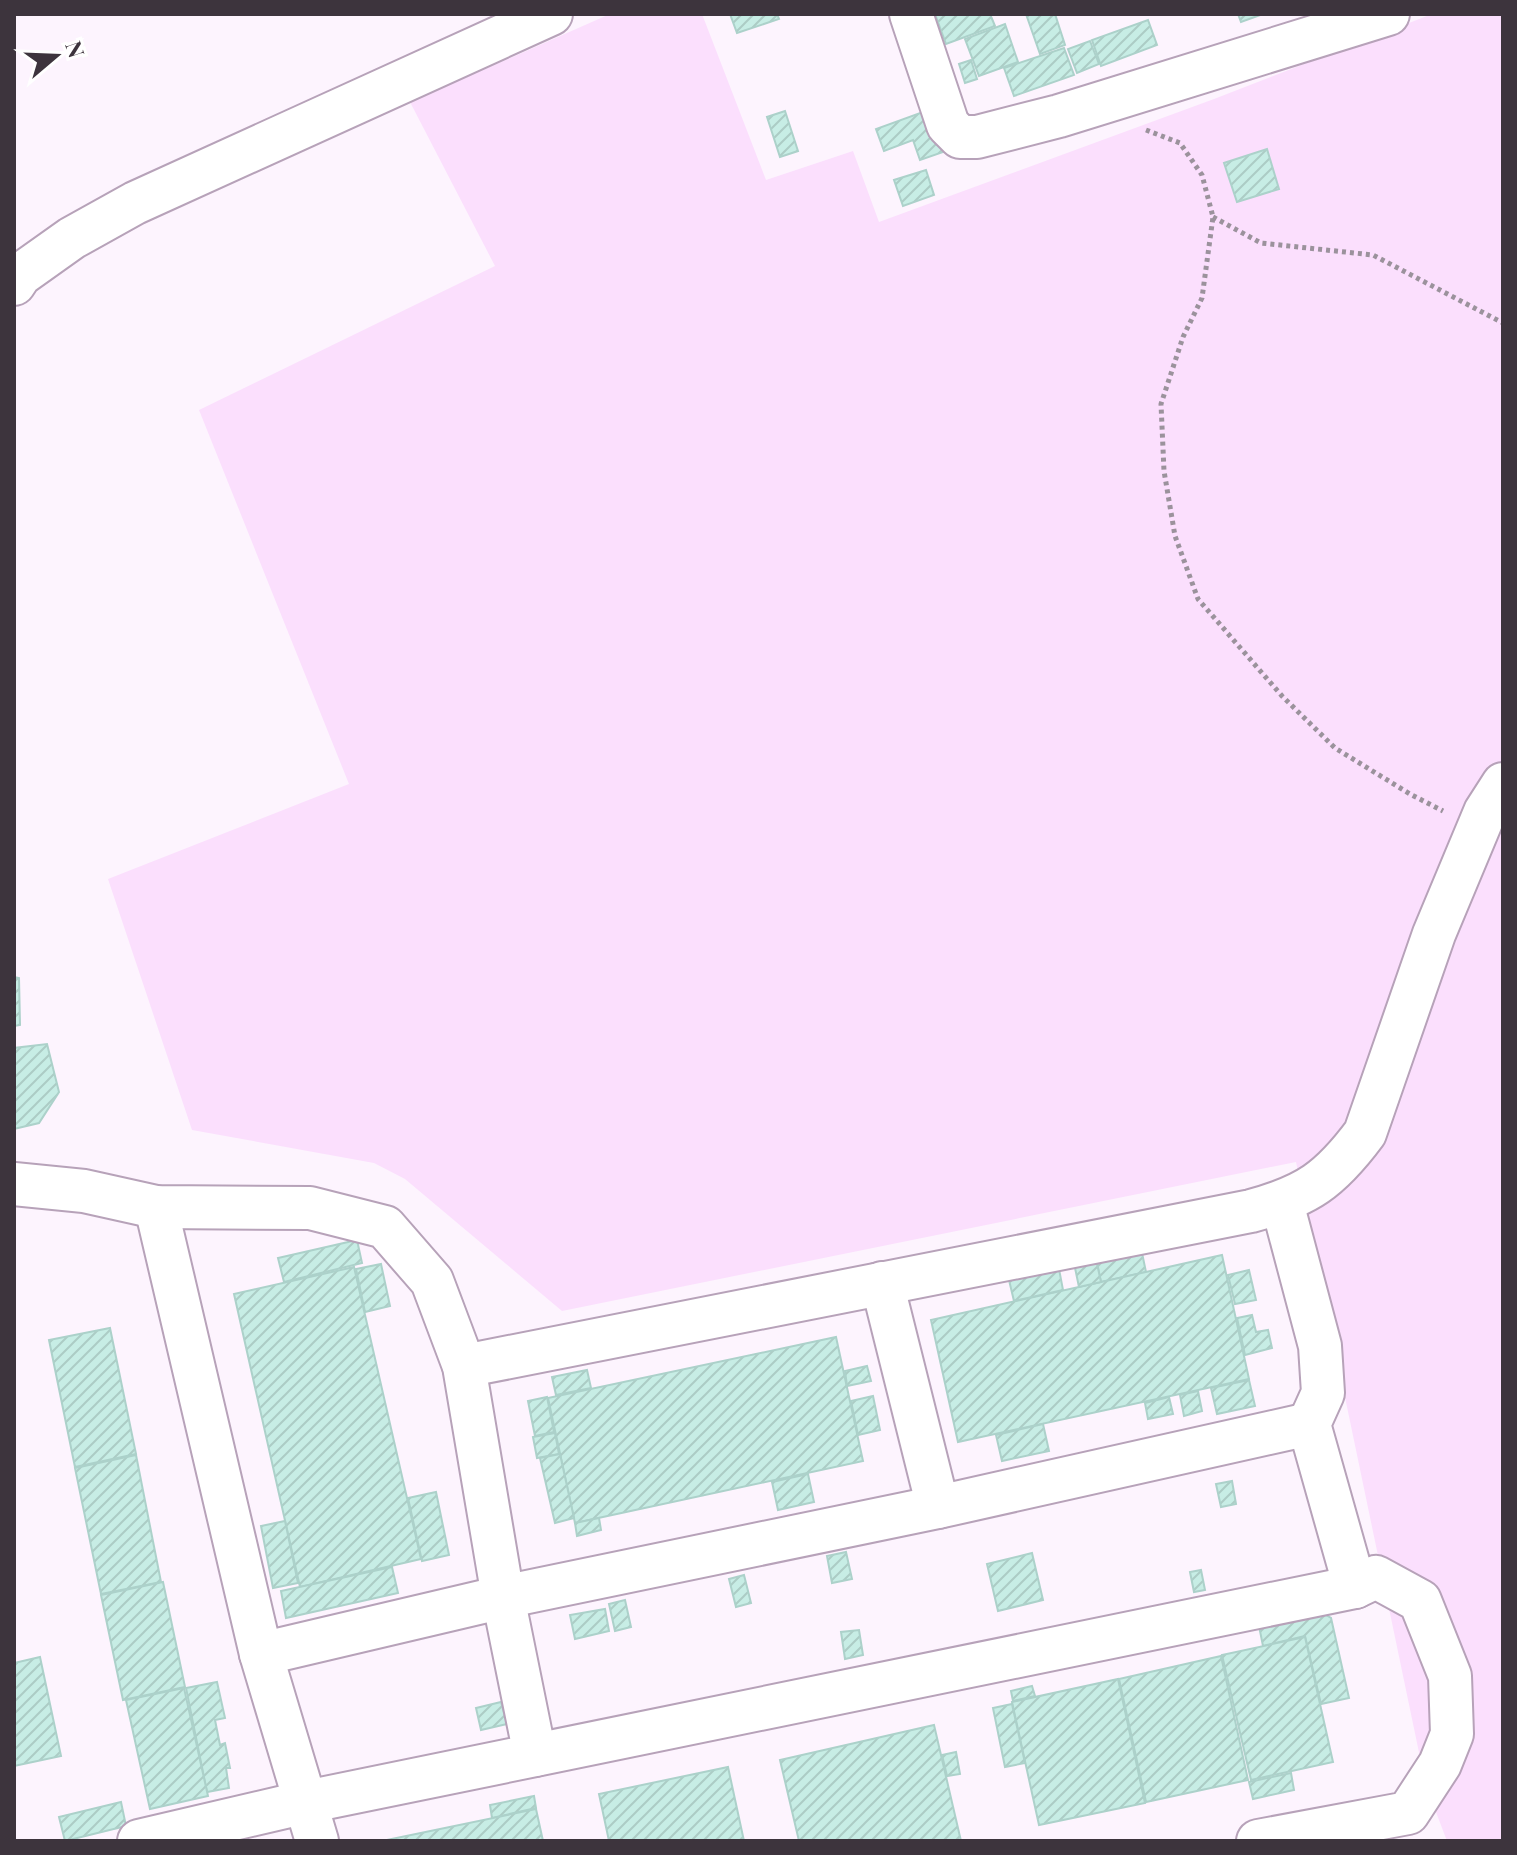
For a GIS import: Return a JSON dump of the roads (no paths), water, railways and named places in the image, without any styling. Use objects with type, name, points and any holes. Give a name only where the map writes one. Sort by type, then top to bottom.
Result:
[{"type":"street","points":[[14,284],[20,275],[72,238],[135,203],[551,14]]},
{"type":"street","points":[[911,14],[948,125],[960,137],[977,137],[1059,116],[1388,14]]},
{"type":"street","points":[[464,1366],[1251,1211],[1282,1203],[1320,1184],[1346,1159],[1365,1133],[1434,934],[1485,812],[1503,784]]},
{"type":"street","points":[[14,1184],[84,1191],[156,1207],[310,1208],[385,1227],[432,1281],[464,1366],[503,1597],[535,1755]]},
{"type":"street","points":[[1282,1203],[1320,1346],[1323,1393],[1309,1424],[1355,1587]]},
{"type":"street","points":[[156,1207],[261,1654],[311,1822]]},
{"type":"street","points":[[882,1283],[938,1507]]},
{"type":"street","points":[[261,1654],[503,1597],[938,1507],[1309,1424]]},
{"type":"street","points":[[139,1841],[311,1822],[535,1755],[1355,1587],[1376,1577],[1420,1601],[1450,1676],[1452,1734],[1440,1764],[1408,1813],[1258,1841]]}]
